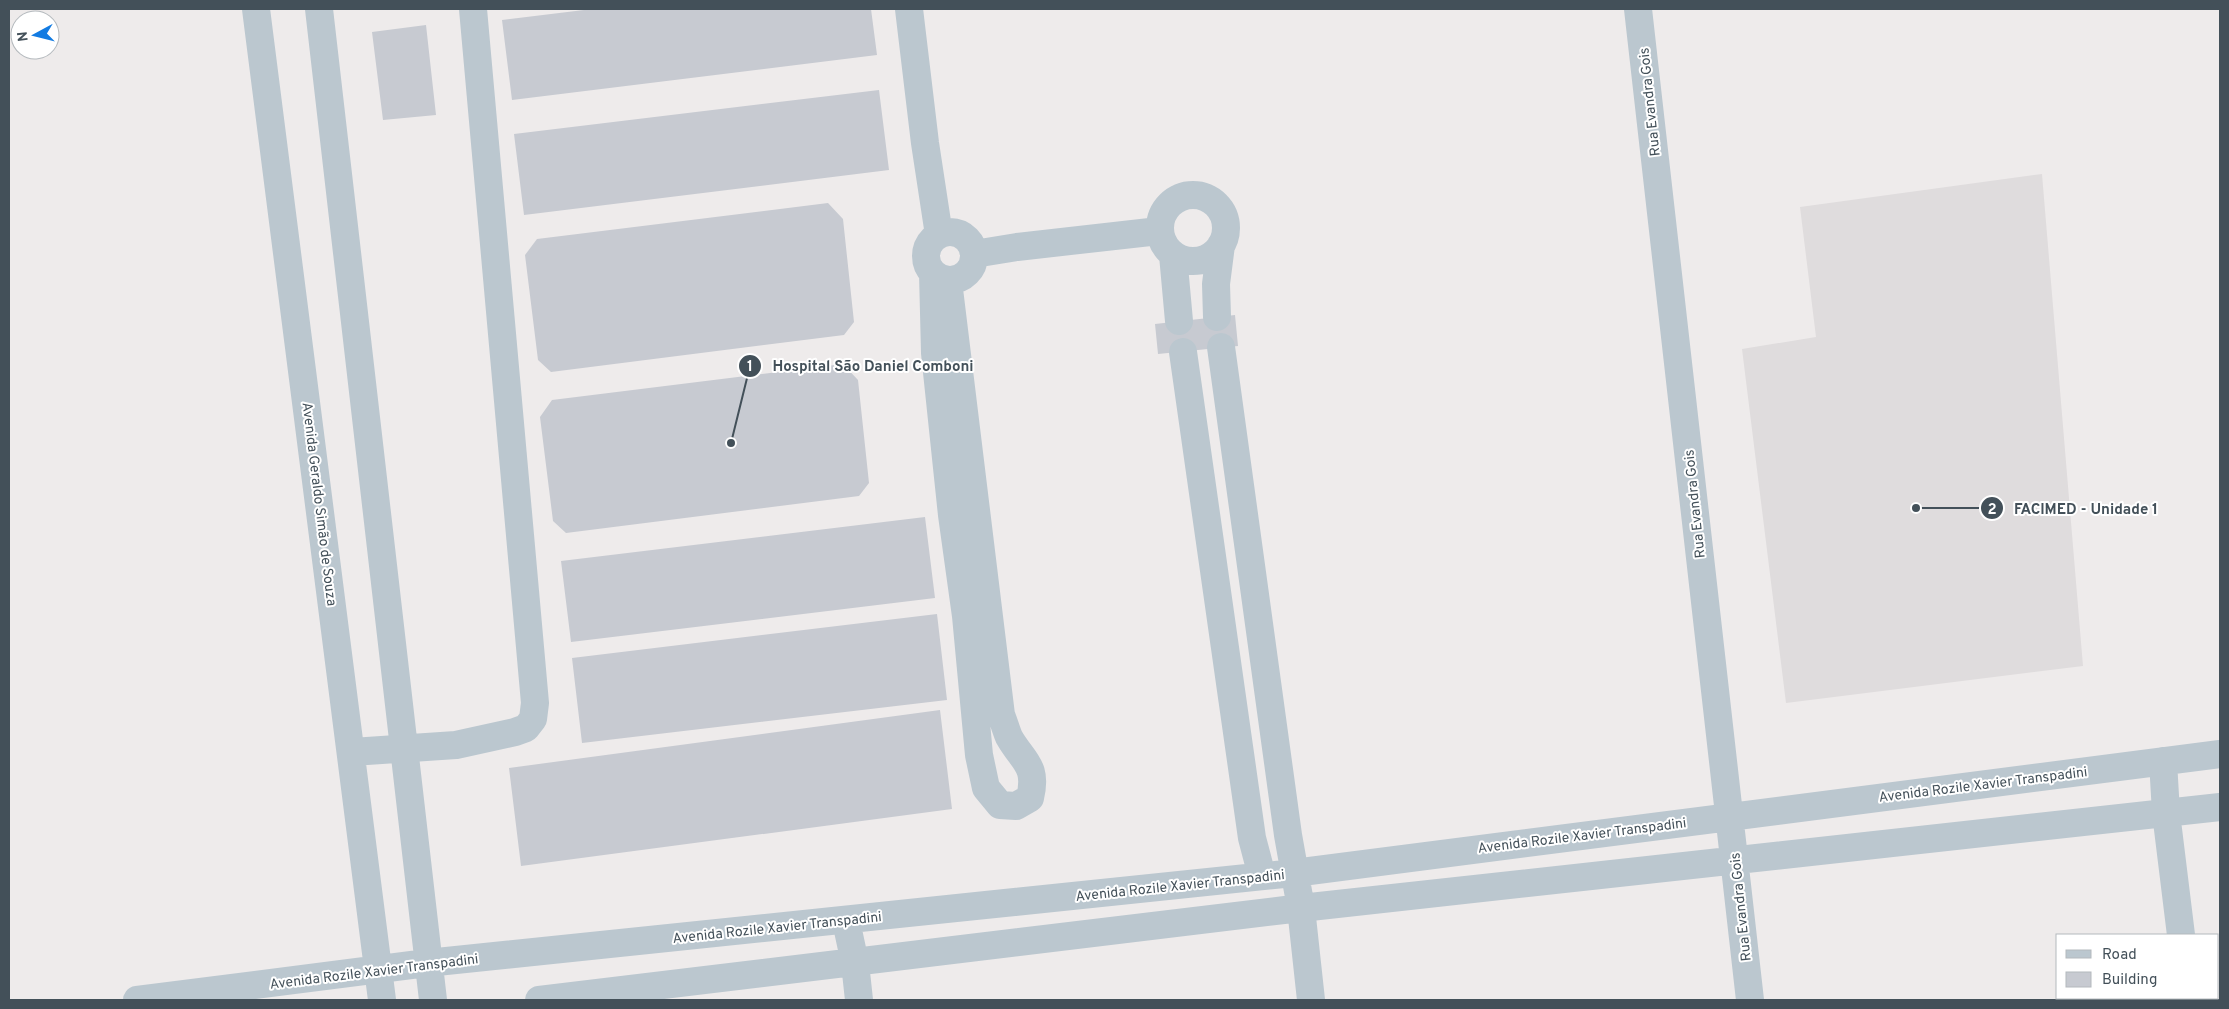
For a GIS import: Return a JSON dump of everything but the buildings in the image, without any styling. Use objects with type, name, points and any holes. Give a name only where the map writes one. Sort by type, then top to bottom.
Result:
[{"type":"street","name":"Avenida Geraldo Simão de Souza","points":[[256,9],[352,752],[382,1000]]},
{"type":"street","points":[[319,9],[405,750],[427,963],[433,1000]]},
{"type":"street","points":[[352,752],[405,750],[456,745],[515,732],[526,728],[532,719],[535,703],[473,9]]},
{"type":"street","points":[[909,9],[925,143],[939,235]]},
{"type":"street","name":"Rua Evandra Gois","points":[[1638,9],[1736,862],[1750,1000]]},
{"type":"street","points":[[1217,317],[1216,284],[1221,245],[1226,232],[1224,218],[1218,206],[1206,197],[1193,194],[1179,197],[1168,205],[1160,217],[1159,231],[1163,244],[1173,255],[1186,261],[1199,261],[1212,256],[1221,245]]},
{"type":"street","points":[[974,254],[1159,231]]},
{"type":"street","points":[[940,277],[936,353],[952,515],[966,616],[979,755],[986,788],[1000,805],[1016,806],[1030,798],[1034,780],[1024,757],[1009,737],[1001,715],[940,277],[926,257],[927,248],[939,235],[952,232],[959,233],[969,241],[974,254],[972,267],[962,278],[940,277]]},
{"type":"street","points":[[1173,255],[1179,321]]},
{"type":"street","points":[[1221,347],[1294,873],[1301,908],[1311,1000]]},
{"type":"street","points":[[1183,352],[1252,838],[1262,876]]},
{"type":"street","name":"Avenida Rozile Xavier Transpadini","points":[[137,1000],[378,971],[427,963],[1294,873],[2220,754]]},
{"type":"street","points":[[2163,761],[2166,813],[2181,934]]},
{"type":"street","points":[[539,1000],[1301,908],[1736,862],[2220,807]]},
{"type":"street","points":[[846,921],[855,963],[859,1000]]},
{"type":"shaded area","points":[[2042,174],[2083,666],[1786,703],[1742,349],[1816,337],[1800,207]]},
{"type":"place","name":"Hospital São Daniel Comboni","points":[[731,443]]},
{"type":"place","name":"FACIMED - Unidade 1","points":[[1916,508]]}]
